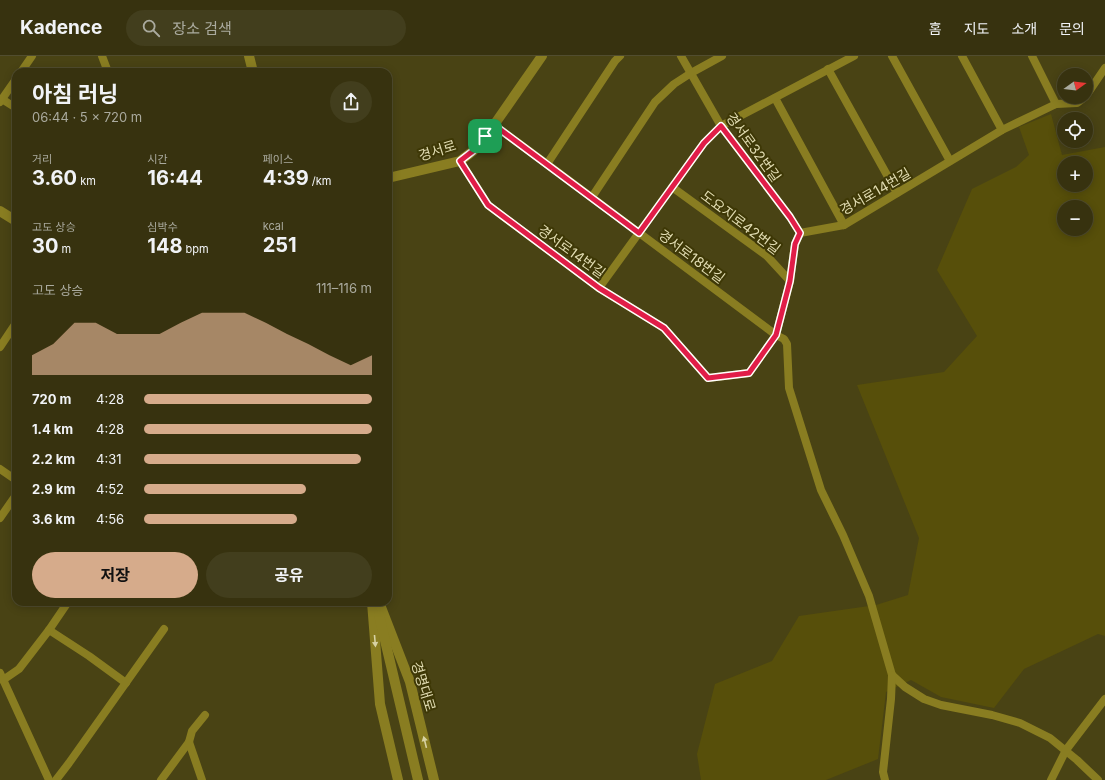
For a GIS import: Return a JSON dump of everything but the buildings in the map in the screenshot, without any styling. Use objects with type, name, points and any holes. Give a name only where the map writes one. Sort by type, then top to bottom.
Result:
[{"type":"main road","points":[[249,56],[251,68]]},
{"type":"main road","name":"경서로","points":[[392,177],[460,161],[473,151],[494,125],[542,56]]},
{"type":"main road","points":[[0,211],[12,218]]},
{"type":"main road","points":[[372,606],[380,704],[398,780]]},
{"type":"main road","name":"경명대로","points":[[377,606],[418,780]]},
{"type":"main road","name":"경명대로","points":[[381,606],[410,682],[434,780]]},
{"type":"street","points":[[24,68],[32,56]]},
{"type":"street","points":[[102,56],[106,68]]},
{"type":"street","points":[[547,164],[620,56]]},
{"type":"street","name":"경서로32번길","points":[[681,56],[721,126],[790,217],[800,233]]},
{"type":"street","points":[[592,198],[655,102],[674,84],[722,56]]},
{"type":"street","points":[[599,288],[704,143],[721,126],[854,56]]},
{"type":"street","points":[[892,56],[950,161]]},
{"type":"street","points":[[962,56],[1002,130]]},
{"type":"street","points":[[1032,56],[1056,104]]},
{"type":"street","name":"경서로14번길","points":[[1093,86],[1105,68]]},
{"type":"street","points":[[828,69],[897,193]]},
{"type":"street","points":[[12,85],[1,101],[12,106]]},
{"type":"street","points":[[775,98],[844,225]]},
{"type":"street","name":"경서로14번길","points":[[460,161],[488,205],[599,288],[664,328],[708,378],[749,373],[776,335],[790,281],[795,244],[800,233],[844,225],[1002,130],[1056,104]]},
{"type":"street","name":"경서로18번길","points":[[494,125],[776,335],[784,339],[787,344],[789,388],[821,490],[843,535],[869,596],[892,675]]},
{"type":"street","name":"도요지로42번길","points":[[672,187],[767,256],[790,281]]},
{"type":"street","points":[[0,347],[12,329]]},
{"type":"street","points":[[0,469],[12,477]]},
{"type":"street","points":[[0,518],[12,502]]},
{"type":"street","points":[[49,780],[2,676],[19,669],[65,606]]},
{"type":"street","points":[[56,780],[164,629]]},
{"type":"street","points":[[49,630],[126,683]]},
{"type":"street","points":[[892,675],[905,687],[924,699],[941,705],[992,715],[1020,723],[1050,738],[1066,750],[1098,780]]},
{"type":"street","points":[[886,780],[883,772],[891,699],[892,675]]},
{"type":"street","points":[[1051,780],[1066,750],[1105,699]]},
{"type":"street","points":[[162,780],[189,742],[192,731],[205,715]]},
{"type":"street","points":[[189,742],[202,780]]},
{"type":"shaded area","points":[[1051,114],[1057,136],[1057,148],[1060,148],[1062,155],[1105,147],[1105,636],[1098,634],[1024,669],[994,708],[941,697],[911,680],[886,692],[878,759],[826,780],[701,780],[697,754],[715,684],[772,661],[799,616],[876,605],[908,595],[919,538],[857,385],[944,372],[977,336],[937,270],[972,189],[1016,167],[1029,155],[1019,127]]},
{"type":"route","points":[[494,125],[639,233],[704,143],[721,126],[790,217],[800,233],[795,244],[790,281],[776,335],[749,373],[708,378],[664,328],[599,288],[488,205],[460,161],[473,151],[485,136],[494,125]]}]
